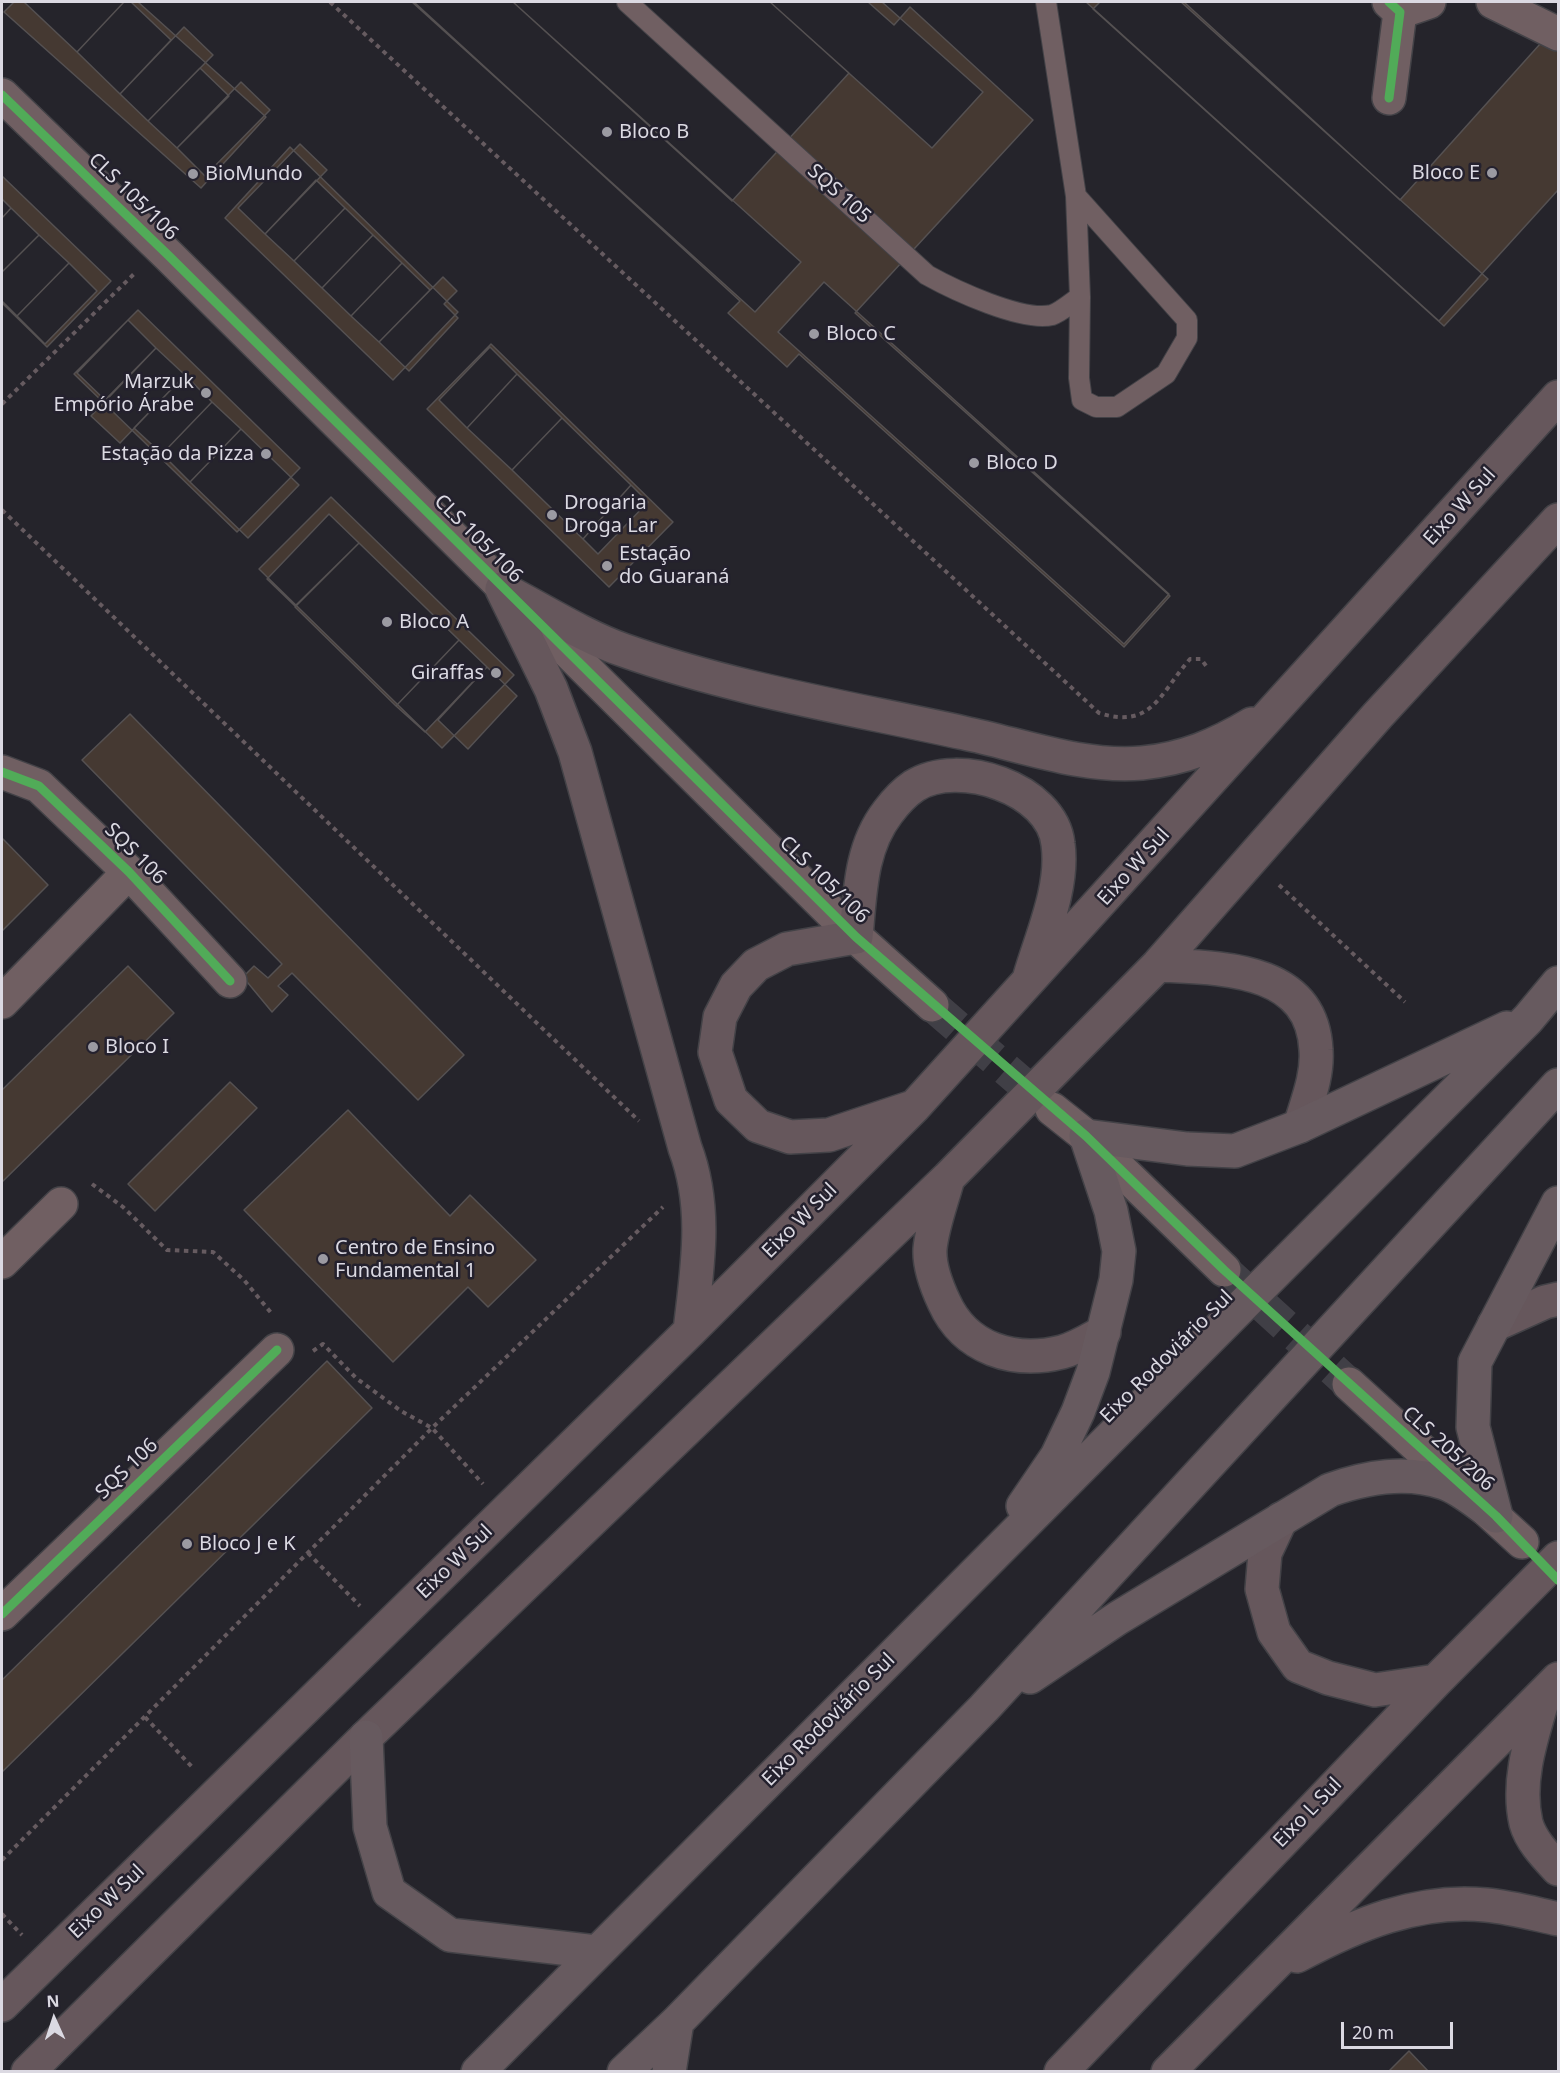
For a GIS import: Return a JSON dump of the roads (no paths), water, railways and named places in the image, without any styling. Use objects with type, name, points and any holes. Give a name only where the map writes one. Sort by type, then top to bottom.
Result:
[{"type":"highway","name":"Eixo Rodoviário Sul","points":[[478,2072],[1528,1018],[1558,983]]},
{"type":"highway","points":[[983,1567],[1057,1456],[1078,1412],[1104,1332],[1116,1280],[1119,1251],[1111,1211],[1086,1136],[1187,1149],[1235,1151],[1300,1126],[1528,1018]]},
{"type":"highway","points":[[624,2072],[677,2022],[984,1708],[1558,1085]]},
{"type":"highway","points":[[1496,1516],[1473,1427],[1474,1362],[1558,1203]]},
{"type":"highway","points":[[984,1708],[1118,1618],[1330,1490],[1356,1481],[1409,1476],[1446,1483],[1496,1516]]},
{"type":"highway","points":[[366,1737],[370,1827],[390,1892],[450,1935],[596,1952]]},
{"type":"highway","points":[[669,2072],[677,2022]]},
{"type":"main road","name":"Eixo W Sul","points":[[2,2005],[690,1332],[915,1106],[1278,709],[1558,397]]},
{"type":"main road","points":[[28,2072],[366,1737],[948,1178],[1158,965],[1378,716],[1558,520]]},
{"type":"main road","points":[[502,589],[621,649],[693,673],[984,737],[1069,759],[1140,763],[1175,759],[1218,744],[1278,709]]},
{"type":"main road","points":[[502,589],[551,689],[575,753],[685,1148],[695,1176],[700,1245],[690,1332]]},
{"type":"main road","points":[[915,1106],[829,1135],[790,1137],[758,1126],[731,1100],[715,1052],[720,1017],[736,986],[756,965],[787,949],[856,937],[863,862],[887,812],[914,786],[945,776],[976,776],[1006,785],[1033,802],[1051,823],[1058,842],[1059,871],[1028,984]]},
{"type":"main road","points":[[1158,965],[1249,972],[1275,982],[1295,997],[1311,1024],[1316,1050],[1313,1080],[1300,1126]]},
{"type":"main road","points":[[948,1178],[930,1250],[937,1287],[949,1315],[971,1340],[999,1353],[1027,1357],[1064,1351],[1104,1332]]},
{"type":"main road","points":[[1494,1325],[1545,1302],[1558,1299]]},
{"type":"main road","points":[[1281,1519],[1265,1553],[1262,1589],[1274,1632],[1298,1666],[1328,1678],[1375,1690],[1436,1681]]},
{"type":"main road","name":"Eixo L Sul","points":[[1061,2072],[1436,1681],[1558,1558]]},
{"type":"main road","points":[[1552,1686],[1526,1757],[1523,1794],[1527,1825],[1542,1852],[1558,1869]]},
{"type":"main road","points":[[1168,2072],[1552,1686]]},
{"type":"main road","points":[[1266,1973],[1344,1930],[1393,1914],[1442,1905],[1485,1905],[1558,1919]]},
{"type":"street","points":[[1493,2],[1558,34]]},
{"type":"street","points":[[1389,98],[1406,5]]},
{"type":"street","name":"CLS 105/106","points":[[2,95],[160,248],[856,937],[932,1005]]},
{"type":"street","name":"SQS 106","points":[[2,772],[39,786],[129,872],[230,981]]},
{"type":"street","name":"SQS 106","points":[[2,1002],[129,872]]},
{"type":"street","points":[[1052,1108],[1086,1136],[1224,1270]]},
{"type":"street","points":[[2,1262],[61,1204]]},
{"type":"street","name":"SQS 106","points":[[2,1614],[277,1350]]},
{"type":"street","name":"CLS 205/206","points":[[1349,1384],[1522,1542]]},
{"type":"lane","name":"SQS 105","points":[[627,2],[927,275],[954,290],[1022,314],[1052,315],[1080,297]]},
{"type":"lane","points":[[1046,2],[1076,196],[1080,297],[1079,378],[1082,400],[1096,407],[1117,407],[1166,374],[1187,338],[1187,320],[1076,196]]},
{"type":"tunnel","points":[[932,1005],[1052,1109]]},
{"type":"tunnel","points":[[1224,1270],[1349,1384]]},
{"type":"place","name":"Bloco B","points":[[607,132]]},
{"type":"place","name":"Bloco E","points":[[1492,173]]},
{"type":"place","name":"BioMundo","points":[[193,174]]},
{"type":"place","name":"Bloco C","points":[[814,334]]},
{"type":"place","name":"Marzuk Empório Árabe","points":[[206,393]]},
{"type":"place","name":"Estação da Pizza","points":[[266,454]]},
{"type":"place","name":"Bloco D","points":[[974,463]]},
{"type":"place","name":"Drogaria Droga Lar","points":[[552,515]]},
{"type":"place","name":"Estação do Guaraná","points":[[607,566]]},
{"type":"place","name":"Bloco A","points":[[387,622]]},
{"type":"place","name":"Giraffas","points":[[496,673]]},
{"type":"place","name":"Bloco I","points":[[93,1047]]},
{"type":"place","name":"Centro de Ensino Fundamental 1","points":[[323,1259]]},
{"type":"place","name":"Bloco J e K","points":[[187,1544]]}]
